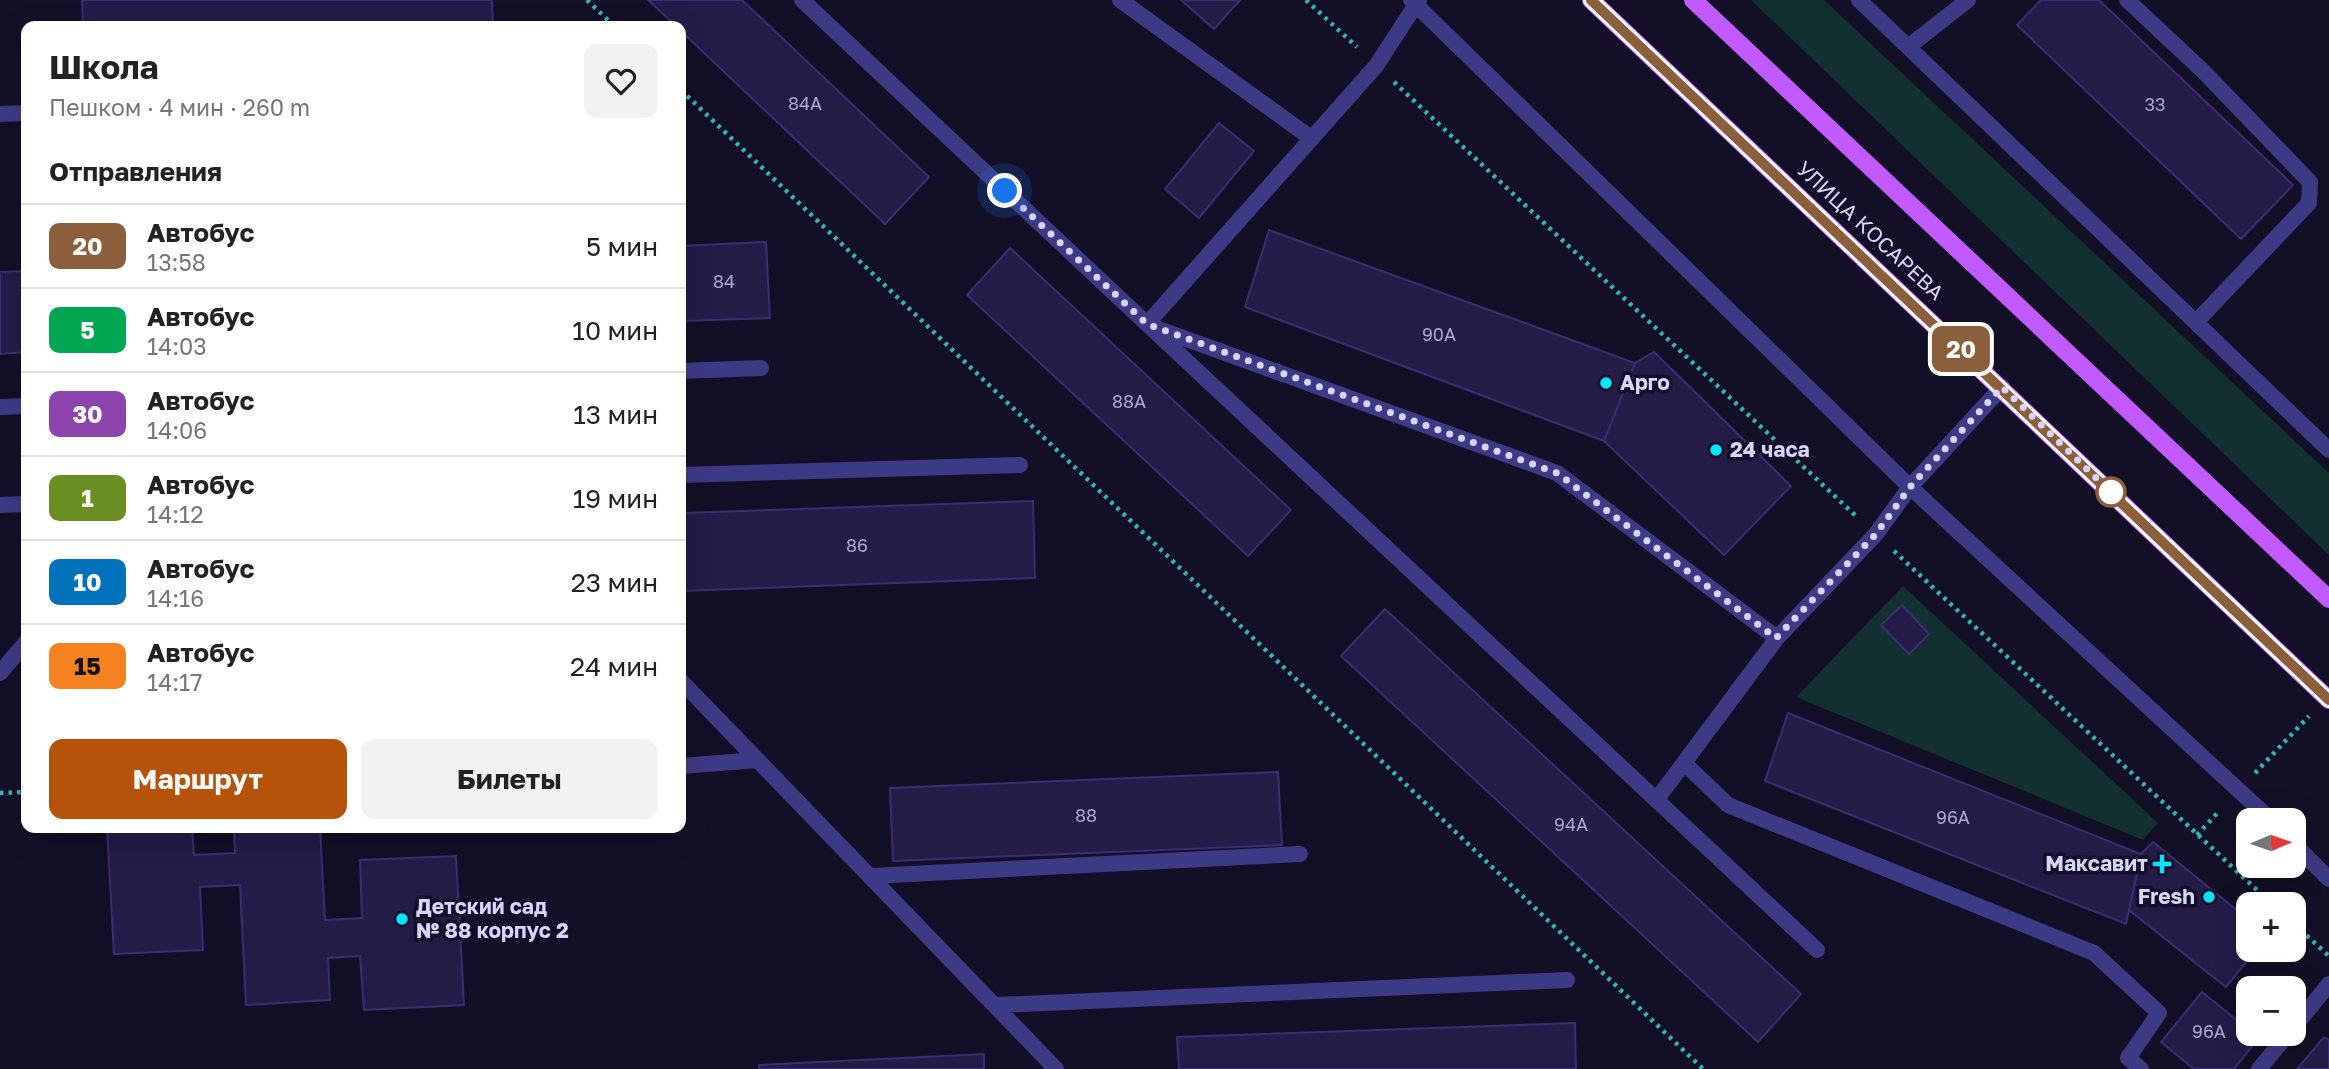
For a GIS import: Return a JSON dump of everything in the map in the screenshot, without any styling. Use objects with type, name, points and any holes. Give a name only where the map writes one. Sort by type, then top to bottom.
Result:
[{"type":"main road","name":"УЛИЦА КОСАРЕВА","points":[[1591,0],[2328,699]]},
{"type":"main road","points":[[1693,0],[2329,599]]},
{"type":"lane","points":[[802,0],[1817,950]]},
{"type":"lane","points":[[1121,0],[1311,138]]},
{"type":"lane","points":[[1859,0],[2329,450]]},
{"type":"lane","points":[[1908,47],[1968,0]]},
{"type":"lane","points":[[2127,0],[2203,71],[2310,182],[2309,203],[2196,322]]},
{"type":"lane","points":[[1147,324],[1376,66],[1415,1],[1910,487],[2259,808]]},
{"type":"lane","points":[[0,114],[21,113]]},
{"type":"lane","points":[[1147,324],[1557,473],[1776,638]]},
{"type":"lane","points":[[686,371],[761,368]]},
{"type":"lane","points":[[1657,799],[1776,638],[1876,534],[1910,487],[2002,387]]},
{"type":"lane","points":[[0,407],[21,406]]},
{"type":"lane","points":[[686,475],[1020,465]]},
{"type":"lane","points":[[0,505],[21,504]]},
{"type":"lane","points":[[0,673],[21,648]]},
{"type":"lane","points":[[686,686],[1056,1069]]},
{"type":"lane","points":[[686,766],[758,760]]},
{"type":"lane","points":[[1684,763],[1728,805],[2094,953],[2159,1013],[2128,1058],[2141,1069]]},
{"type":"lane","points":[[871,876],[1300,854]]},
{"type":"lane","points":[[2306,856],[2329,879]]},
{"type":"lane","points":[[997,1005],[1567,980]]},
{"type":"lane","points":[[2306,1012],[2329,984]]},
{"type":"lane","points":[[2259,1069],[2278,1046]]},
{"type":"path","points":[[587,0],[609,21]]},
{"type":"path","points":[[1306,0],[2259,892]]},
{"type":"path","points":[[686,95],[1703,1069]]},
{"type":"path","points":[[2196,835],[2328,699]]},
{"type":"path","points":[[0,793],[21,792]]},
{"type":"path","points":[[2306,935],[2329,956]]},
{"type":"green space","points":[[1751,0],[1824,0],[2329,473],[2329,555]]},
{"type":"green space","points":[[1903,586],[2158,823],[2143,840],[1796,697]]},
{"type":"building","points":[[82,0],[492,0],[493,21],[83,21]]},
{"type":"building","points":[[648,0],[742,0],[929,177],[885,224],[686,36],[686,21],[671,21]]},
{"type":"building","points":[[1181,0],[1240,0],[1214,29]]},
{"type":"building","points":[[2041,0],[2099,0],[2293,185],[2241,239],[2017,25]]},
{"type":"building","points":[[1219,123],[1254,151],[1199,218],[1165,189]]},
{"type":"building","points":[[1269,230],[1635,363],[1604,441],[1245,307]]},
{"type":"building","points":[[766,242],[770,318],[686,321],[686,246]]},
{"type":"building","points":[[1010,248],[1291,510],[1248,556],[967,295]]},
{"type":"building","points":[[21,271],[21,352],[0,354],[0,272]]},
{"type":"building","points":[[1654,352],[1791,486],[1724,555],[1604,441],[1635,363]]},
{"type":"building","points":[[1033,501],[1035,578],[686,591],[686,513]]},
{"type":"building","points":[[1902,605],[1929,634],[1909,654],[1881,625]]},
{"type":"building","points":[[1385,609],[1801,994],[1758,1042],[1341,656]]},
{"type":"building","points":[[1788,713],[2141,854],[2126,924],[1765,781]]},
{"type":"building","points":[[1278,772],[1282,845],[893,861],[890,788]]},
{"type":"building","name":"Детский сад № 88 корпус 2","points":[[107,833],[192,833],[194,855],[235,853],[234,833],[320,833],[325,920],[362,918],[360,860],[456,856],[464,1005],[364,1010],[360,956],[328,958],[330,1000],[246,1005],[240,885],[200,887],[203,950],[114,954]]},
{"type":"building","points":[[2153,842],[2236,909],[2236,962],[2246,962],[2226,987],[2129,910],[2141,854]]},
{"type":"building","points":[[2202,992],[2236,1019],[2236,1046],[2253,1046],[2234,1069],[2194,1069],[2161,1042]]},
{"type":"building","points":[[1575,1023],[1576,1069],[1179,1069],[1177,1037]]},
{"type":"building","points":[[2324,1037],[2329,1040],[2329,1069],[2297,1069]]},
{"type":"building","points":[[984,1054],[984,1069],[759,1069],[759,1065]]},
{"type":"bus line","name":"20","points":[[1591,0],[2329,700]]},
{"type":"place","name":"Арго","points":[[1606,383]]},
{"type":"place","name":"24 часа","points":[[1716,450]]},
{"type":"place","name":"Максавит","points":[[2162,864]]},
{"type":"place","name":"Fresh","points":[[2209,897]]},
{"type":"place","name":"Детский сад № 88 корпус 2","points":[[402,919]]},
{"type":"route","points":[[1005,191],[1147,324],[1557,473],[1776,638],[1876,534],[1910,487],[2002,387],[2116,497],[2111,492]]}]
